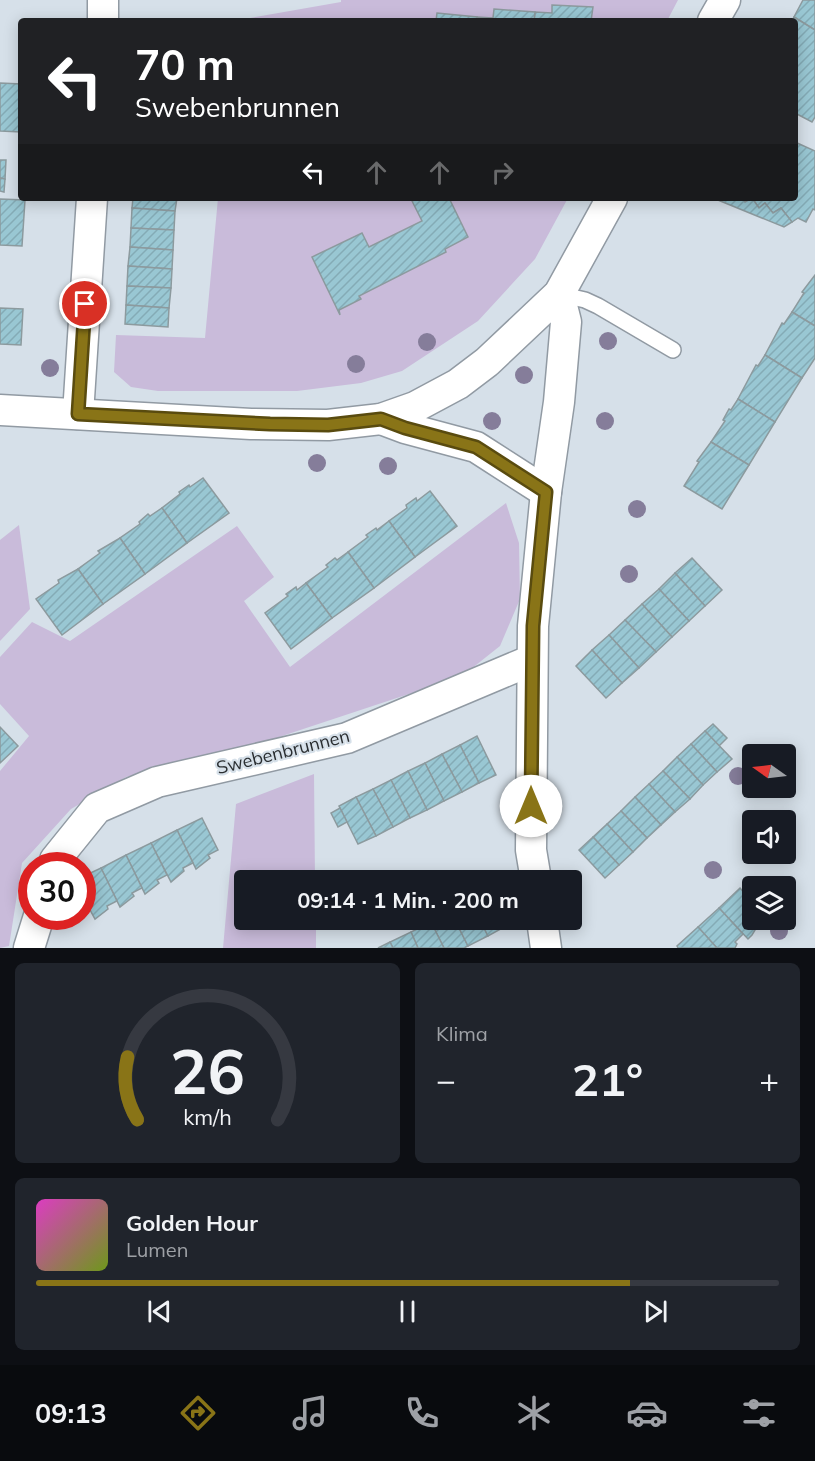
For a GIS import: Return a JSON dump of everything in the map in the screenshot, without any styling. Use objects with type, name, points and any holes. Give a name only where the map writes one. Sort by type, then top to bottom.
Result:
[{"type":"street","points":[[103,0],[103,18]]},
{"type":"street","points":[[715,18],[725,0]]},
{"type":"street","points":[[78,414],[92,201]]},
{"type":"street","points":[[0,410],[251,424],[328,425],[381,419],[415,407],[458,384],[487,362],[559,294],[610,201]]},
{"type":"street","points":[[534,870],[531,850],[532,660],[537,577],[559,402],[566,322],[559,294]]},
{"type":"street","points":[[381,419],[405,428],[476,447],[546,492]]},
{"type":"street","name":"Swebenbrunnen","points":[[61,852],[97,808],[158,782],[347,738],[532,660]]},
{"type":"street","points":[[29,948],[35,930]]},
{"type":"street","points":[[543,930],[546,948]]},
{"type":"lane","points":[[559,294],[585,300],[598,306],[673,350]]},
{"type":"shaded area","points":[[341,0],[678,0],[669,18],[250,18],[341,2]]},
{"type":"shaded area","points":[[218,201],[566,201],[535,259],[478,321],[402,371],[361,383],[297,391],[158,391],[131,387],[114,372],[116,335],[205,338]]},
{"type":"shaded area","points":[[506,503],[519,543],[520,599],[500,646],[471,669],[430,687],[261,743],[126,777],[71,809],[32,852],[18,852],[18,889],[9,946],[0,948],[0,771],[29,736],[0,704],[0,657],[32,622],[70,641],[237,526],[274,577],[244,601],[290,667]]},
{"type":"shaded area","points":[[19,525],[30,609],[0,641],[0,540]]},
{"type":"shaded area","points":[[314,774],[315,870],[234,870],[234,930],[316,930],[316,948],[223,948],[236,804]]},
{"type":"building","points":[[803,0],[815,0],[815,30],[794,17]]},
{"type":"building","points":[[552,5],[593,7],[591,18],[534,18],[535,12],[552,13]]},
{"type":"building","points":[[494,9],[535,12],[534,18],[493,18]]},
{"type":"building","points":[[437,13],[477,17],[477,18],[436,18]]},
{"type":"building","points":[[798,19],[815,30],[815,117],[812,122],[798,115]]},
{"type":"building","points":[[0,83],[18,84],[18,132],[0,131]]},
{"type":"building","points":[[798,143],[815,151],[815,210],[813,209],[806,222],[798,218],[792,222],[781,208],[773,213],[765,203],[759,208],[754,201],[798,201]]},
{"type":"building","points":[[0,160],[6,160],[5,179],[0,178]]},
{"type":"building","points":[[0,178],[5,179],[4,192],[0,191]]},
{"type":"building","points":[[0,199],[25,201],[22,246],[0,245]]},
{"type":"building","points":[[133,201],[177,201],[175,211],[132,208]]},
{"type":"building","points":[[412,201],[450,201],[468,237],[445,249],[446,252],[359,296],[361,299],[339,310],[340,315],[312,257],[362,233],[369,247],[422,221]]},
{"type":"building","points":[[720,201],[754,201],[759,208],[765,203],[773,213],[781,208],[792,222],[784,227]]},
{"type":"building","points":[[132,208],[175,211],[174,230],[131,228]]},
{"type":"building","points":[[131,228],[174,230],[173,250],[130,247]]},
{"type":"building","points":[[130,247],[173,250],[172,269],[128,266]]},
{"type":"building","points":[[128,266],[172,269],[171,288],[127,286]]},
{"type":"building","points":[[815,275],[815,326],[792,312],[804,293],[802,292]]},
{"type":"building","points":[[127,286],[171,288],[169,308],[126,305]]},
{"type":"building","points":[[126,305],[169,308],[168,327],[125,324]]},
{"type":"building","points":[[0,308],[23,309],[21,345],[0,344]]},
{"type":"building","points":[[792,312],[815,326],[815,358],[802,378],[765,355],[782,323],[784,324]]},
{"type":"building","points":[[765,355],[802,378],[775,422],[738,399],[756,365],[758,366]]},
{"type":"building","points":[[738,399],[775,422],[749,465],[711,442],[725,421],[723,420],[729,409],[731,410]]},
{"type":"building","points":[[711,442],[749,465],[722,509],[684,486],[699,462],[697,461]]},
{"type":"building","points":[[203,478],[229,513],[187,543],[162,508],[180,494],[179,492]]},
{"type":"building","points":[[430,491],[457,526],[415,557],[389,521],[407,508],[406,505],[416,498],[417,501]]},
{"type":"building","points":[[162,508],[187,543],[145,574],[120,538],[140,524],[139,522],[148,514],[150,516]]},
{"type":"building","points":[[389,521],[415,557],[374,588],[348,552],[368,537],[366,535]]},
{"type":"building","points":[[120,538],[145,574],[103,604],[78,569],[100,553],[98,551]]},
{"type":"building","points":[[348,552],[374,588],[332,618],[306,583],[328,567],[326,565],[335,558],[337,560]]},
{"type":"building","points":[[692,558],[722,590],[705,606],[675,573]]},
{"type":"building","points":[[78,569],[103,604],[62,635],[36,599],[59,583],[58,580]]},
{"type":"building","points":[[675,573],[705,606],[689,621],[659,589]]},
{"type":"building","points":[[306,583],[332,618],[291,649],[265,613],[288,596],[286,594]]},
{"type":"building","points":[[659,589],[689,621],[672,637],[642,604]]},
{"type":"building","points":[[642,604],[672,637],[656,652],[625,620]]},
{"type":"building","points":[[625,620],[656,652],[639,668],[609,635]]},
{"type":"building","points":[[609,635],[639,668],[622,683],[592,650]]},
{"type":"building","points":[[592,650],[622,683],[606,698],[576,666]]},
{"type":"building","points":[[713,724],[727,738],[719,746],[705,731]]},
{"type":"building","points":[[0,727],[18,746],[0,763]]},
{"type":"building","points":[[705,731],[732,759],[717,772],[691,744]]},
{"type":"building","points":[[477,736],[496,775],[479,783],[460,745]]},
{"type":"building","points":[[691,744],[717,772],[703,785],[677,757]]},
{"type":"building","points":[[460,745],[479,783],[462,792],[442,754]]},
{"type":"building","points":[[442,754],[462,792],[444,801],[425,763]]},
{"type":"building","points":[[677,757],[703,785],[690,799],[663,771]]},
{"type":"building","points":[[425,763],[444,801],[427,810],[408,771]]},
{"type":"building","points":[[408,771],[427,810],[410,818],[391,780]]},
{"type":"building","points":[[663,771],[690,799],[675,812],[649,784]]},
{"type":"building","points":[[391,780],[410,818],[393,827],[373,789]]},
{"type":"building","points":[[649,784],[675,812],[661,825],[635,797]]},
{"type":"building","points":[[373,789],[393,827],[376,836],[356,797]]},
{"type":"building","points":[[356,797],[376,836],[358,844],[339,806]]},
{"type":"building","points":[[635,797],[661,825],[647,838],[621,811]]},
{"type":"building","points":[[340,808],[347,822],[338,827],[331,813]]},
{"type":"building","points":[[621,811],[647,838],[633,852],[607,824]]},
{"type":"building","points":[[202,818],[218,850],[208,855],[210,858],[196,869],[177,830]]},
{"type":"building","points":[[607,824],[633,852],[619,865],[593,837]]},
{"type":"building","points":[[177,830],[193,863],[183,868],[184,871],[171,882],[151,843]]},
{"type":"building","points":[[593,837],[619,865],[605,878],[579,850]]},
{"type":"building","points":[[151,843],[167,875],[157,880],[159,883],[145,894],[126,855]]},
{"type":"building","points":[[126,855],[142,888],[132,893],[134,896],[120,907],[101,868]]},
{"type":"building","points":[[101,868],[117,901],[107,906],[108,909],[96,918],[96,870]]},
{"type":"building","points":[[740,888],[742,890],[742,930],[755,930],[752,935],[748,939],[719,908]]},
{"type":"building","points":[[719,908],[743,934],[735,942],[737,944],[735,948],[717,948],[698,927]]},
{"type":"building","points":[[698,927],[717,948],[678,948],[677,946]]},
{"type":"building","points":[[435,930],[460,930],[468,946],[464,948],[444,948]]},
{"type":"building","points":[[435,930],[444,948],[418,948],[411,932]]},
{"type":"building","points":[[460,930],[485,930],[488,936],[468,946]]},
{"type":"building","points":[[485,930],[499,930],[488,936]]},
{"type":"building","points":[[411,932],[418,948],[393,948],[390,942]]},
{"type":"building","points":[[390,942],[393,948],[378,948]]},
{"type":"route","points":[[85,304],[78,414],[251,424],[328,425],[381,419],[405,428],[476,447],[546,492],[533,626],[531,806]]}]
